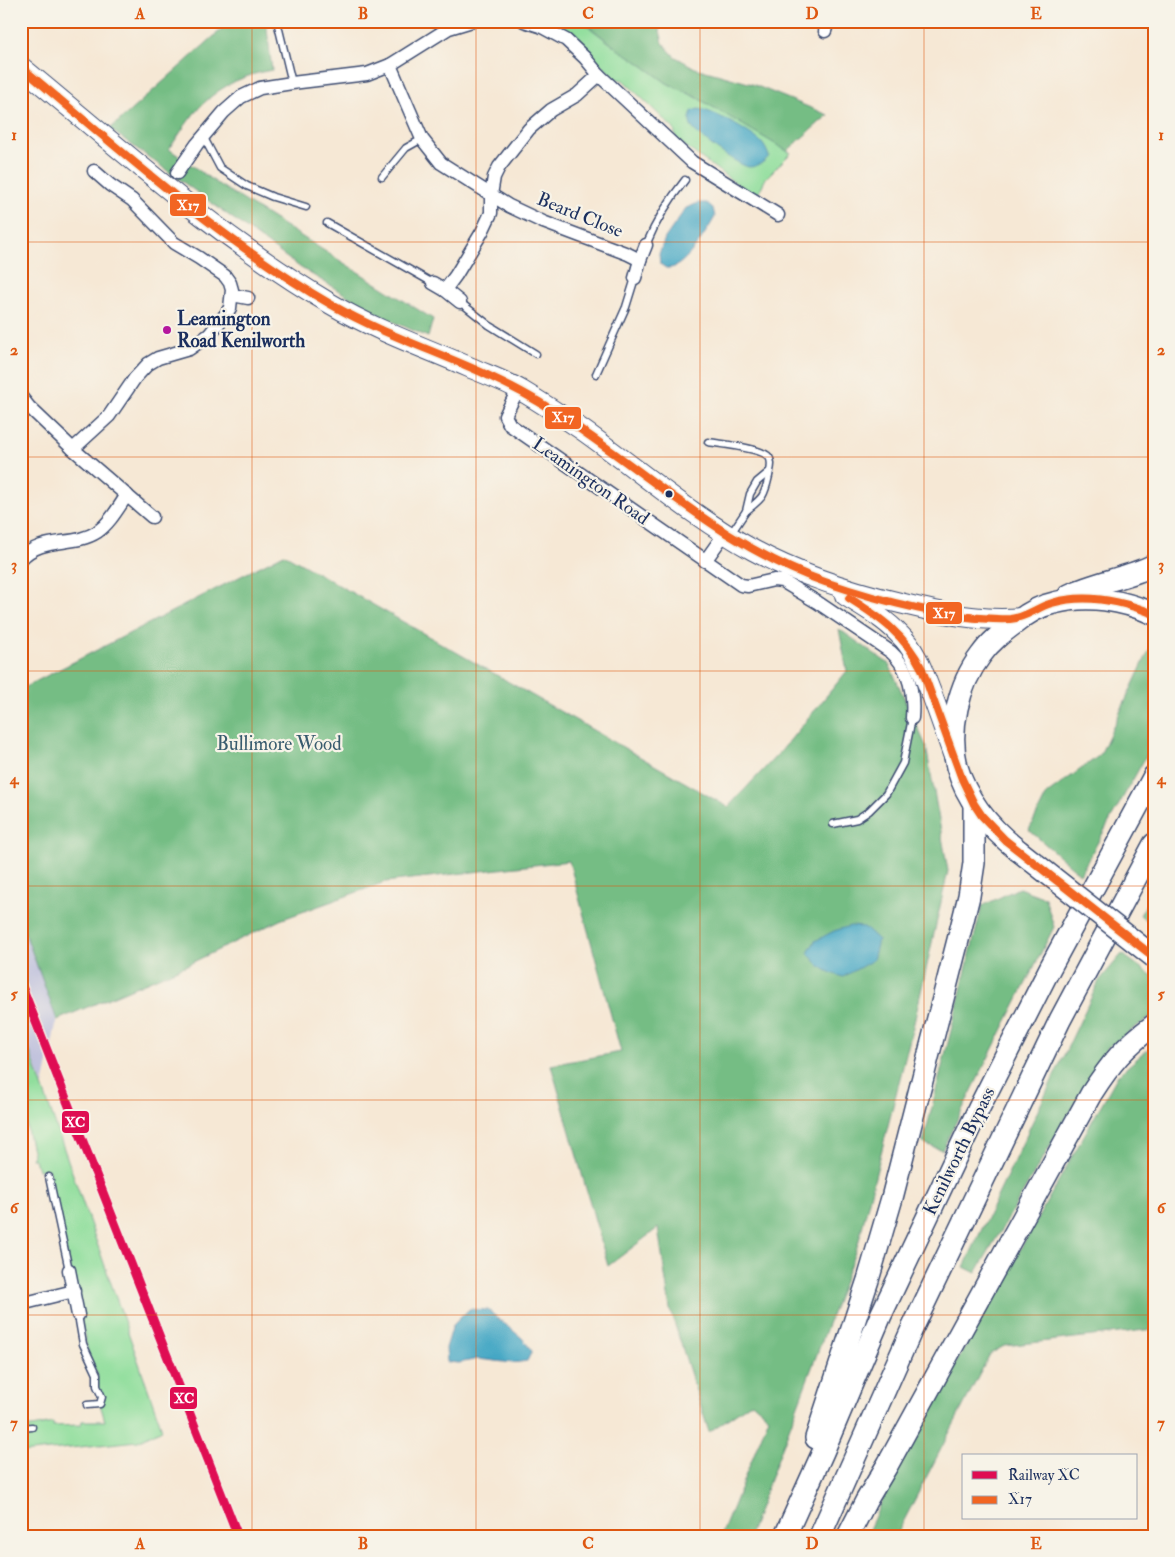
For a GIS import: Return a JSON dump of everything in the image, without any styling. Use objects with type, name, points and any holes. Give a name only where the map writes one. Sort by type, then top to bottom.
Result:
[{"type":"highway","points":[[1154,565],[1084,588],[1021,618],[1000,634],[981,654],[969,674],[957,708],[954,737],[958,768],[974,804],[993,829],[1019,852],[1154,957]]},
{"type":"highway","points":[[1053,603],[1074,600],[1104,600],[1132,605],[1154,614]]},
{"type":"highway","name":"Kenilworth Bypass","points":[[787,1532],[881,1315],[979,1108],[1050,968],[1154,776]]},
{"type":"highway","points":[[787,1532],[830,1391],[868,1280],[892,1198],[969,896],[974,863],[974,804]]},
{"type":"highway","name":"Kenilworth Bypass","points":[[820,1536],[912,1329],[1060,1020],[1154,844]]},
{"type":"highway","points":[[848,1536],[1091,1094],[1110,1065],[1124,1049],[1154,1025]]},
{"type":"main road","name":"Leamington Road","points":[[21,66],[210,222],[287,277],[345,312],[392,335],[518,389],[579,428],[692,511],[776,561],[822,581],[882,599],[950,614],[985,619],[1004,620],[1021,618]]},
{"type":"main road","name":"Leamington Road","points":[[822,581],[882,618],[900,634],[914,652],[958,768]]},
{"type":"street","points":[[152,175],[164,177],[177,173],[203,136],[224,112],[241,98],[260,88],[367,74],[390,65],[447,24],[472,21]]},
{"type":"street","points":[[524,21],[540,26],[566,40],[599,75],[692,162],[778,215]]},
{"type":"street","name":"Beard Close","points":[[390,65],[422,139],[441,163],[509,206],[543,222],[640,260]]},
{"type":"street","points":[[445,290],[456,276],[491,213],[494,177],[499,167],[529,129],[551,110],[577,95],[599,75]]},
{"type":"street","points":[[74,449],[109,416],[144,368],[158,358],[189,349],[209,335],[230,308],[232,295],[230,283],[225,276],[200,258],[174,243],[132,200],[94,171]]},
{"type":"street","points":[[177,173],[182,199]]},
{"type":"street","points":[[635,278],[646,245]]},
{"type":"street","points":[[433,283],[460,302]]},
{"type":"street","points":[[232,295],[248,298]]},
{"type":"street","name":"Leamington Road","points":[[518,389],[505,416],[510,425],[741,585],[745,586],[774,580],[782,581],[817,602],[891,652],[899,659],[909,680],[912,718]]},
{"type":"street","points":[[21,397],[29,407],[74,449],[152,517]]},
{"type":"street","points":[[21,559],[30,551],[42,545],[77,540],[99,531],[113,517],[127,496]]},
{"type":"street","points":[[705,561],[728,534]]},
{"type":"street","points":[[69,1270],[78,1315]]},
{"type":"street","points":[[21,1304],[74,1291]]},
{"type":"lane","points":[[277,21],[292,83]]},
{"type":"lane","points":[[203,136],[220,168],[247,186],[273,197],[306,206]]},
{"type":"lane","points":[[382,177],[406,148],[422,139]]},
{"type":"lane","points":[[646,245],[670,199],[685,180]]},
{"type":"lane","points":[[327,223],[433,283]]},
{"type":"lane","points":[[596,374],[626,308],[635,278]]},
{"type":"lane","points":[[460,302],[489,324],[536,354]]},
{"type":"lane","points":[[708,442],[728,444],[764,453],[769,458],[771,464],[766,489],[761,499],[746,511],[728,534]]},
{"type":"lane","points":[[746,511],[750,494],[757,482],[770,472]]},
{"type":"lane","name":"Leamington Road","points":[[833,824],[857,819],[874,807],[886,794],[903,764],[912,718]]},
{"type":"lane","points":[[49,1177],[69,1270]]},
{"type":"lane","points":[[78,1315],[83,1344],[97,1374],[97,1386],[102,1397],[100,1404],[87,1405]]},
{"type":"lane","points":[[21,1428],[32,1428]]},
{"type":"shaded area","points":[[21,922],[57,1020],[43,1086],[21,1026]]},
{"type":"green space","points":[[231,21],[266,21],[272,70],[253,74],[235,81],[211,97],[185,125],[169,149],[218,184],[433,319],[428,337],[381,316],[301,268],[110,129]]},
{"type":"green space","points":[[545,21],[581,21],[667,83],[696,97],[791,153],[766,178],[756,198],[682,144],[676,138],[674,129],[623,80],[616,79],[573,40]]},
{"type":"green space","points":[[582,21],[652,21],[659,27],[663,43],[674,56],[695,68],[752,84],[828,115],[787,151],[696,97],[667,83],[619,50]]},
{"type":"green space","name":"Bullimore Wood","points":[[284,554],[728,807],[782,750],[847,671],[839,629],[889,664],[926,746],[948,871],[914,1023],[858,1244],[749,1536],[721,1536],[769,1417],[752,1402],[709,1432],[670,1309],[658,1228],[608,1266],[551,1065],[621,1052],[569,861],[385,882],[280,920],[187,965],[57,1020],[21,922],[21,689]]},
{"type":"green space","points":[[1151,646],[1154,648],[1154,742],[1080,874],[1029,830],[1047,794],[1100,755]]},
{"type":"green space","points":[[1019,888],[1045,898],[1054,927],[942,1150],[923,1143],[982,906]]},
{"type":"green space","points":[[1154,890],[1154,926],[1140,915]]},
{"type":"green space","points":[[1122,954],[1154,977],[1154,1014],[1108,1047],[976,1273],[964,1267],[1099,981]]},
{"type":"green space","points":[[21,1026],[162,1429],[138,1441],[21,1453],[21,1428],[53,1423],[53,1426],[81,1425],[82,1421],[105,1421],[100,1404],[97,1374],[89,1357],[48,1169],[38,1170],[35,1159],[31,1159],[33,1155],[24,1115],[21,1115]]},
{"type":"green space","points":[[1154,1044],[1154,1329],[1004,1346],[990,1354],[896,1536],[866,1536],[896,1470],[1118,1075]]},
{"type":"water","points":[[698,109],[722,117],[749,133],[762,144],[769,156],[760,164],[749,167],[728,156],[709,143],[691,126],[692,111]]},
{"type":"water","points":[[698,203],[707,203],[713,208],[715,217],[686,258],[674,267],[666,268],[660,264],[659,254],[665,238],[686,208]]},
{"type":"water","points":[[850,926],[864,927],[878,940],[873,960],[843,977],[823,968],[808,953],[815,941],[834,931]]},
{"type":"water","points":[[469,1309],[488,1310],[522,1338],[532,1351],[527,1361],[513,1363],[478,1359],[459,1363],[447,1362],[446,1348],[453,1325]]},
{"type":"rail line","name":"XC","points":[[21,984],[238,1536]]},
{"type":"transit line","name":"X17","points":[[21,67],[172,193],[210,223],[290,280],[332,305],[383,331],[488,375],[539,402],[575,425],[712,524],[785,566],[868,596],[916,608],[965,617],[1010,619],[1026,615],[1052,603],[1078,599],[1117,602],[1154,614]]},
{"type":"transit line","name":"X17","points":[[849,598],[891,628],[908,646],[915,657],[922,669],[962,779],[982,816],[1005,840],[1154,957]]},
{"type":"place","name":"Leamington Road Kenilworth","points":[[167,330]]}]
